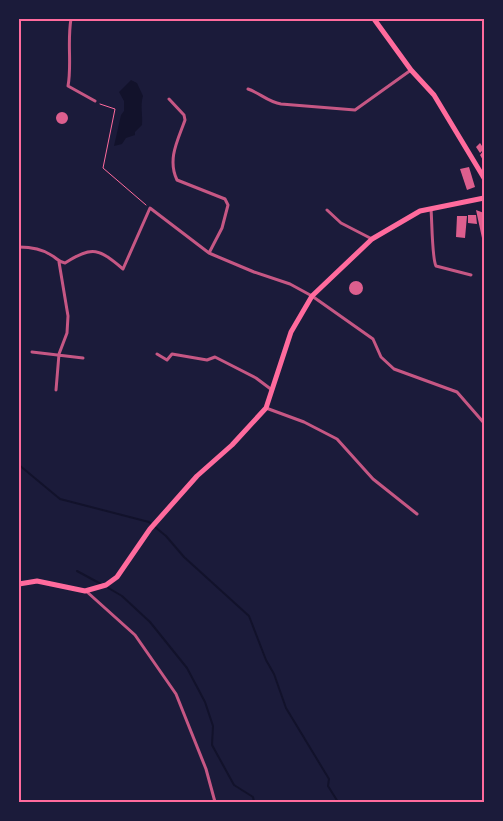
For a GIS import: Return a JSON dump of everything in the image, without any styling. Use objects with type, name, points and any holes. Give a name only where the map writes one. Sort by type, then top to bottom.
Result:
[{"type":"main road","points":[[374,19],[411,70],[439,103],[484,178]]},
{"type":"main road","points":[[19,584],[37,581],[85,591],[99,588],[117,577],[150,529],[191,483],[232,445],[266,408],[291,332],[312,296],[372,239],[420,211],[484,198]]},
{"type":"street","points":[[71,19],[68,40],[70,76],[68,86],[95,101]]},
{"type":"street","points":[[248,89],[257,92],[270,102],[355,110],[411,70]]},
{"type":"street","points":[[169,99],[184,115],[185,120],[173,156],[172,170],[177,180],[225,199],[228,205],[222,228],[209,253]]},
{"type":"street","points":[[58,262],[65,263],[82,251],[96,252],[106,254],[123,269],[150,208],[209,253],[254,272],[290,284],[312,296],[373,338],[381,357],[394,369],[457,392],[484,423]]},
{"type":"street","points":[[431,209],[434,243],[433,261],[436,266],[471,274]]},
{"type":"street","points":[[327,210],[341,223],[372,239]]},
{"type":"street","points":[[19,247],[29,247],[51,255],[58,262],[68,316],[67,333],[59,354],[56,390]]},
{"type":"street","points":[[32,352],[83,358]]},
{"type":"street","points":[[157,354],[167,360],[172,354],[207,360],[215,357],[256,378],[273,390]]},
{"type":"street","points":[[266,408],[304,422],[337,439],[373,479],[417,514]]},
{"type":"street","points":[[85,591],[135,635],[176,694],[206,769],[215,802]]},
{"type":"path","points":[[105,106],[115,109],[103,168],[134,192],[150,208]]},
{"type":"shaded area","points":[[131,80],[137,83],[143,96],[142,125],[135,132],[135,135],[126,138],[122,144],[114,146],[121,115],[124,111],[124,101],[119,92]]},
{"type":"building","points":[[60,112],[64,112],[68,118],[64,124],[60,124],[56,120],[56,116]]},
{"type":"building","points":[[480,143],[484,149],[480,153],[476,147]]},
{"type":"building","points":[[484,150],[484,162],[480,155]]},
{"type":"building","points":[[469,167],[475,187],[467,190],[460,169]]},
{"type":"building","points":[[476,210],[484,213],[484,238],[482,238]]},
{"type":"building","points":[[468,215],[476,215],[477,224],[468,223]]},
{"type":"building","points":[[457,216],[467,216],[465,238],[456,237]]},
{"type":"building","points":[[353,281],[359,281],[363,288],[359,295],[353,295],[349,291],[349,285]]},
{"type":"waterway","points":[[19,465],[60,499],[149,522],[166,536],[184,557],[249,616],[266,660],[274,674],[286,708],[329,779],[328,786],[338,802]]},
{"type":"waterway","points":[[77,571],[101,584]]},
{"type":"waterway","points":[[105,586],[122,596],[150,622],[187,668],[205,702],[213,726],[212,745],[234,785],[253,797],[254,802]]}]
